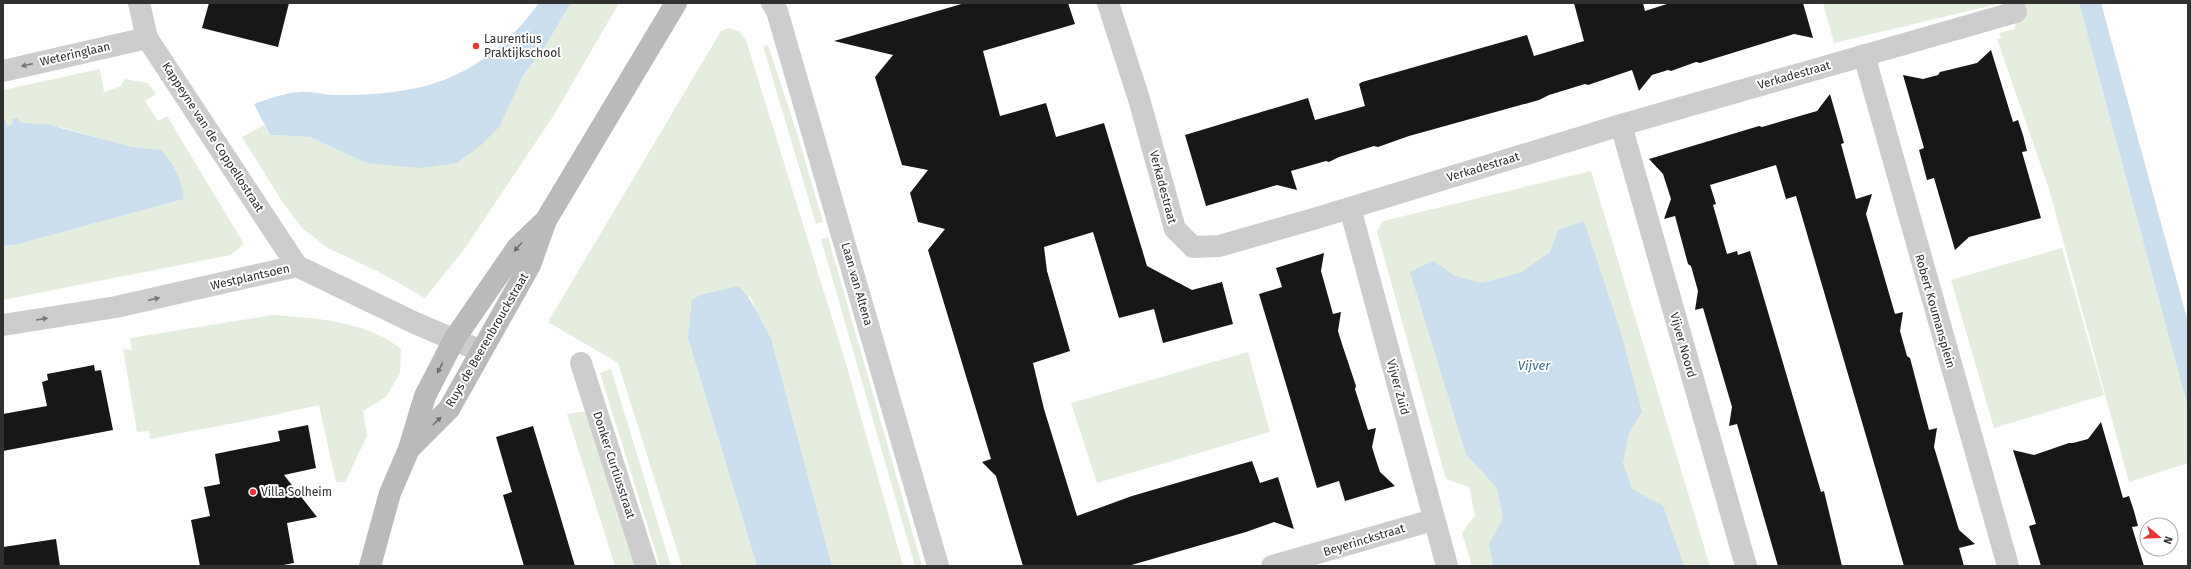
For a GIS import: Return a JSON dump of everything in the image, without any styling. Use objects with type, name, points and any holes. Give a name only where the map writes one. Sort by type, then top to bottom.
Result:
[{"type":"main road","name":"Ruys de Beerenbrouckstraat","points":[[409,449],[449,409],[530,265],[546,220],[676,3]]},
{"type":"main road","name":"Ruys de Beerenbrouckstraat","points":[[370,566],[390,493],[409,449],[425,396],[455,338],[516,248],[546,220]]},
{"type":"street","name":"Kappeyne van de Coppellostraat","points":[[139,3],[147,38],[298,266]]},
{"type":"street","name":"Verkadestraat","points":[[1108,3],[1139,99],[1175,229],[1193,247],[1219,246],[1350,208],[1621,125],[2016,12],[2013,3]]},
{"type":"street","name":"Laan van Altena","points":[[777,4],[938,566]]},
{"type":"street","name":"Weteringlaan","points":[[3,71],[147,38]]},
{"type":"street","name":"Robert Koumansplein","points":[[1864,55],[2008,566]]},
{"type":"street","name":"Vijver Noord","points":[[1621,125],[1746,566]]},
{"type":"street","name":"Vijver Zuid","points":[[1350,208],[1433,520],[1447,566]]},
{"type":"street","name":"Westplantsoen","points":[[3,325],[116,307],[298,266],[415,324],[455,338],[481,351]]},
{"type":"street","name":"Donker Curtiusstraat","points":[[581,363],[646,566]]},
{"type":"street","name":"Beyerinckstraat","points":[[1272,566],[1433,520]]},
{"type":"green space","points":[[571,3],[619,3],[554,115],[463,251],[425,298],[381,273],[328,248],[302,228],[283,203],[242,137],[264,125],[270,135],[310,137],[366,163],[500,126],[523,76],[546,45]]},
{"type":"green space","points":[[1823,3],[2002,3],[1834,43]]},
{"type":"green space","points":[[2021,3],[2079,3],[2188,408],[2188,463],[2129,482],[2049,189],[1997,39],[2001,38],[1999,33],[2014,29]]},
{"type":"green space","points":[[729,28],[739,31],[746,40],[845,360],[903,566],[832,566],[771,338],[761,322],[750,296],[688,338],[757,566],[682,566],[618,363],[548,322],[721,31]]},
{"type":"green space","points":[[768,45],[797,133],[823,222],[816,224],[763,46]]},
{"type":"green space","points":[[100,69],[104,92],[121,86],[124,79],[148,83],[156,94],[145,101],[158,121],[167,116],[244,244],[230,255],[3,300],[3,246],[15,245],[184,199],[177,172],[161,150],[130,147],[69,129],[53,126],[22,124],[6,126],[3,120],[3,90]]},
{"type":"green space","name":"Vijver","points":[[1591,171],[1710,566],[1472,566],[1462,533],[1475,515],[1469,487],[1446,479],[1377,232],[1383,221]]},
{"type":"green space","points":[[828,237],[922,566],[915,566],[821,239]]},
{"type":"green space","points":[[2062,248],[2104,395],[1994,428],[1951,280]]},
{"type":"green space","points":[[273,315],[323,320],[356,327],[372,332],[401,349],[400,373],[386,397],[363,411],[367,436],[345,482],[336,482],[319,405],[150,439],[149,431],[137,432],[123,349],[132,350],[130,338]]},
{"type":"green space","points":[[1248,352],[1270,432],[1097,483],[1071,403]]},
{"type":"green space","points":[[611,369],[671,566],[660,566],[600,373]]},
{"type":"green space","points":[[588,411],[636,565],[615,566],[567,414]]},
{"type":"water","points":[[539,3],[571,3],[546,45],[523,76],[500,126],[481,145],[457,163],[420,168],[366,163],[310,137],[270,135],[254,104],[270,98],[299,92],[335,95],[368,94],[425,86],[450,77],[474,65],[497,49],[518,28]]},
{"type":"water","points":[[2079,3],[2101,3],[2188,322],[2188,408]]},
{"type":"water","points":[[18,118],[20,123],[46,124],[132,147],[161,150],[177,172],[184,199],[15,245],[3,246],[3,120],[5,120],[7,126],[13,124],[12,119]]},
{"type":"water","name":"Vijver","points":[[1584,221],[1621,333],[1642,412],[1629,432],[1623,463],[1632,489],[1663,506],[1684,566],[1493,566],[1489,544],[1503,518],[1497,488],[1466,454],[1410,272],[1433,261],[1455,276],[1482,283],[1522,272],[1550,252],[1558,230]]},
{"type":"water","points":[[738,286],[753,304],[771,338],[832,566],[757,566],[688,338],[692,300],[700,295]]},
{"type":"building","points":[[209,3],[289,3],[278,47],[202,28]]},
{"type":"building","points":[[965,3],[1068,3],[1075,24],[983,51],[1000,116],[1046,103],[1056,137],[1104,123],[1147,266],[1192,290],[1222,282],[1233,324],[1163,343],[1154,309],[1119,318],[1093,232],[1044,247],[1047,271],[1070,351],[1033,363],[1044,409],[1077,516],[1132,496],[1252,461],[1260,483],[1278,477],[1294,529],[1274,522],[1246,532],[1128,566],[1023,566],[996,476],[982,462],[991,459],[928,250],[945,229],[918,222],[910,193],[928,170],[902,165],[875,77],[893,55],[834,41]]},
{"type":"building","points":[[1574,3],[1643,3],[1645,11],[1670,3],[1803,3],[1813,38],[1794,34],[1700,63],[1696,62],[1671,71],[1668,70],[1652,75],[1639,91],[1632,70],[1588,85],[1585,84],[1549,95],[1539,100],[1409,136],[1378,147],[1374,146],[1339,157],[1329,162],[1326,161],[1291,171],[1297,190],[1277,185],[1206,206],[1185,135],[1308,98],[1315,120],[1365,106],[1359,84],[1362,82],[1527,35],[1534,56],[1584,41]]},
{"type":"building","points":[[1991,50],[2013,122],[2018,120],[2023,135],[2027,151],[2022,152],[2041,218],[1969,237],[1955,250],[1934,178],[1927,180],[1919,150],[1924,148],[1903,75],[1923,79],[1938,75],[1940,72],[1977,63]]},
{"type":"building","points":[[1830,94],[1844,143],[1841,144],[1856,199],[1872,194],[1866,214],[1895,314],[1903,312],[1900,331],[1907,356],[1910,358],[1929,430],[1937,428],[1934,447],[1959,530],[1975,544],[1959,548],[1964,566],[1904,566],[1796,196],[1786,199],[1776,165],[1710,185],[1716,204],[1713,205],[1727,254],[1737,251],[1738,255],[1750,251],[1821,492],[1824,491],[1842,566],[1778,566],[1737,424],[1729,426],[1732,407],[1703,308],[1695,310],[1698,291],[1691,266],[1688,264],[1675,216],[1664,219],[1671,199],[1663,174],[1649,159],[1759,126],[1762,127],[1817,111]]},
{"type":"building","points":[[1324,253],[1321,271],[1333,314],[1341,312],[1338,331],[1356,386],[1355,389],[1368,430],[1376,428],[1372,447],[1380,472],[1395,486],[1345,501],[1339,481],[1317,488],[1259,294],[1282,287],[1276,268]]},
{"type":"building","points":[[94,365],[95,371],[101,370],[113,430],[3,451],[3,414],[47,406],[42,382],[48,380],[47,374]]},
{"type":"building","points":[[2101,422],[2123,498],[2129,496],[2134,511],[2138,526],[2132,527],[2139,550],[2139,557],[2141,557],[2144,566],[2041,566],[2029,526],[2036,524],[2013,450],[2034,455],[2069,443],[2088,439]]},
{"type":"building","name":"Villa Solheim","points":[[308,425],[316,468],[284,475],[317,517],[287,523],[294,563],[278,566],[200,566],[191,520],[210,516],[204,487],[220,484],[215,454],[280,441],[278,431]]},
{"type":"building","points":[[533,426],[575,566],[524,566],[503,495],[512,492],[496,437]]},
{"type":"building","points":[[56,539],[60,566],[3,566],[3,547]]},
{"type":"place","name":"Laurentius Praktijkschool","points":[[476,46]]},
{"type":"place","name":"Villa Solheim","points":[[253,492]]}]
